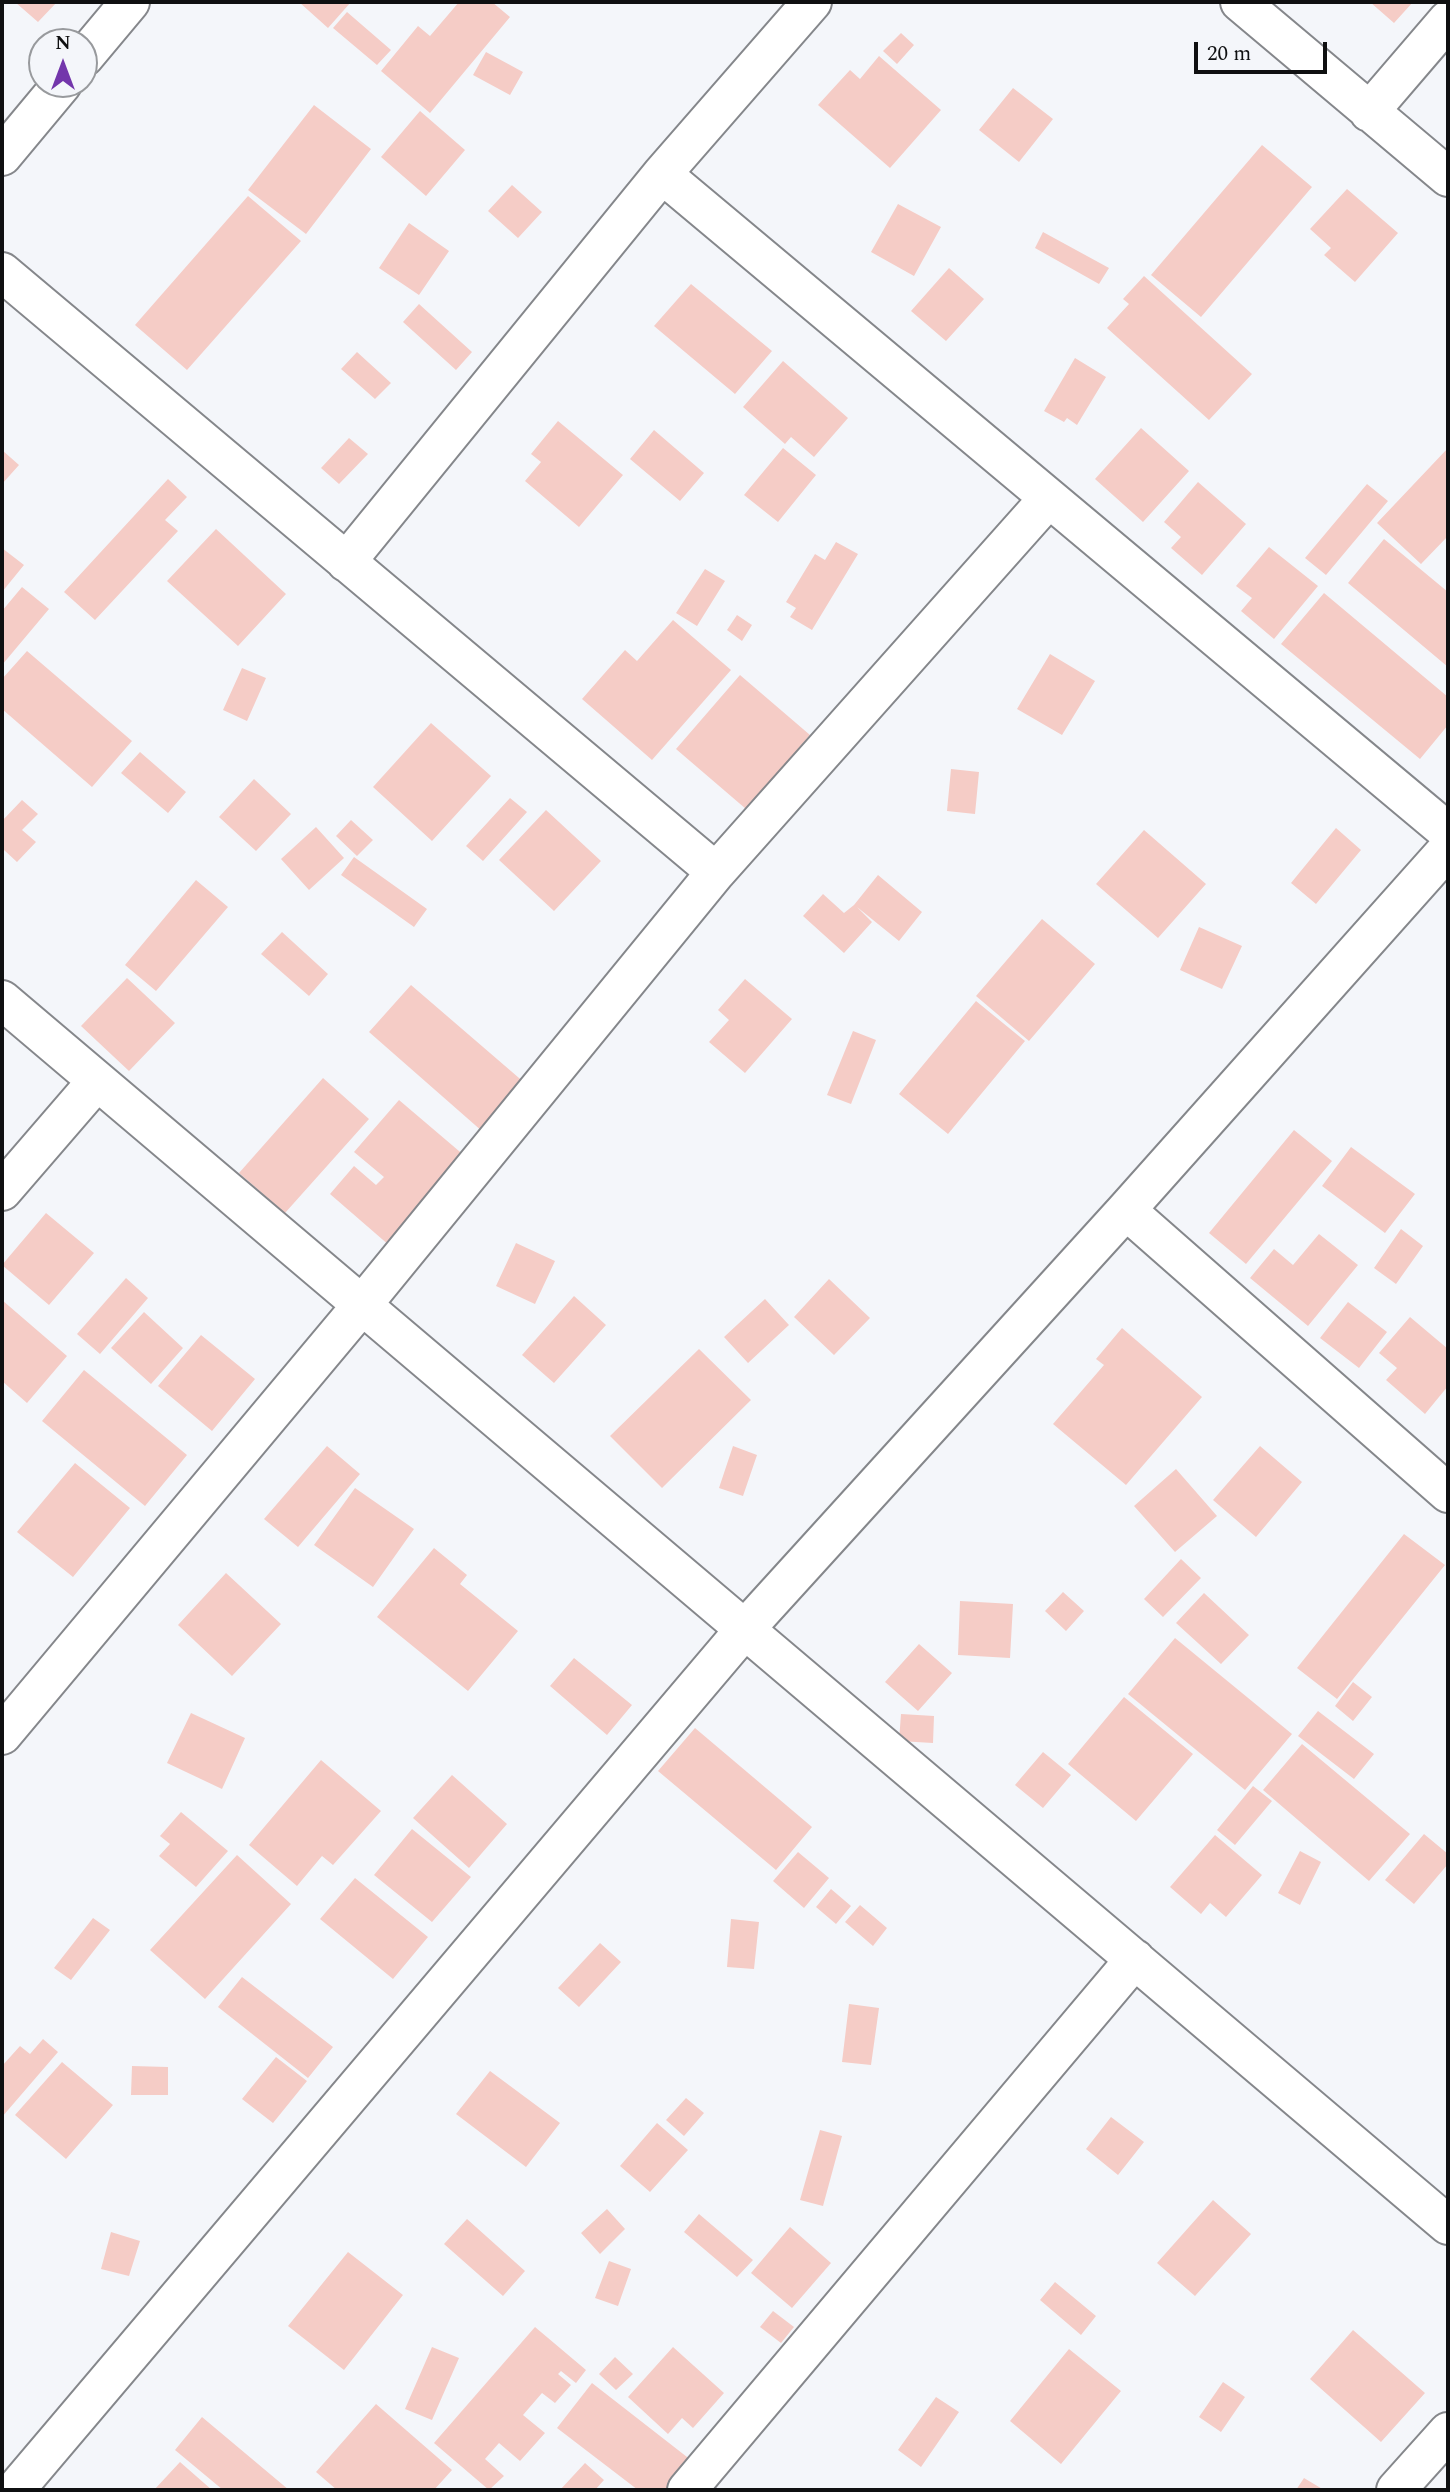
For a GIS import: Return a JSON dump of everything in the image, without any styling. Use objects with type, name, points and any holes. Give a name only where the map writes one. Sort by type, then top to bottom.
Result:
[{"type":"street","points":[[98,40],[130,2]]},
{"type":"street","points":[[346,562],[662,174],[812,2]]},
{"type":"street","points":[[1240,2],[1448,177]]},
{"type":"street","points":[[1370,112],[1448,20]]},
{"type":"street","points":[[2,156],[50,98]]},
{"type":"street","points":[[662,174],[1448,832]]},
{"type":"street","points":[[2,272],[716,872]]},
{"type":"street","points":[[2,1735],[362,1305],[716,872],[1048,499]]},
{"type":"street","points":[[15,2490],[746,1629],[1126,1210],[1448,849]]},
{"type":"street","points":[[2,1000],[1448,2225]]},
{"type":"street","points":[[2,1191],[97,1081]]},
{"type":"street","points":[[1126,1210],[1448,1493]]},
{"type":"street","points":[[687,2490],[1135,1959]]},
{"type":"street","points":[[1396,2490],[1448,2432]]},
{"type":"building","points":[[15,2],[57,2],[38,22]]},
{"type":"building","points":[[299,2],[351,2],[328,28]]},
{"type":"building","points":[[459,2],[492,2],[510,17],[430,113],[381,71],[418,26],[430,36]]},
{"type":"building","points":[[1370,2],[1413,2],[1394,23]]},
{"type":"building","points":[[347,12],[391,50],[377,65],[333,28]]},
{"type":"building","points":[[901,33],[914,45],[897,64],[883,51]]},
{"type":"building","points":[[486,52],[523,72],[510,95],[473,75]]},
{"type":"building","points":[[879,56],[941,110],[890,168],[818,105],[850,70],[860,79]]},
{"type":"building","points":[[1013,88],[1053,119],[1019,162],[979,130]]},
{"type":"building","points":[[314,105],[371,149],[306,234],[248,190]]},
{"type":"building","points":[[420,111],[465,150],[426,196],[381,157]]},
{"type":"building","points":[[1262,145],[1312,187],[1201,317],[1151,275]]},
{"type":"building","points":[[512,185],[542,212],[518,238],[488,211]]},
{"type":"building","points":[[1347,189],[1398,233],[1355,282],[1324,255],[1331,248],[1310,229]]},
{"type":"building","points":[[248,196],[301,241],[187,370],[135,325]]},
{"type":"building","points":[[898,204],[941,227],[914,276],[871,252]]},
{"type":"building","points":[[409,223],[449,251],[419,295],[379,268]]},
{"type":"building","points":[[1043,232],[1109,268],[1099,284],[1035,248]]},
{"type":"building","points":[[949,268],[984,299],[946,341],[911,311]]},
{"type":"building","points":[[1144,276],[1252,374],[1209,420],[1107,328],[1129,304],[1123,299]]},
{"type":"building","points":[[691,284],[772,351],[735,394],[654,326]]},
{"type":"building","points":[[419,304],[472,352],[456,370],[403,322]]},
{"type":"building","points":[[357,352],[391,383],[375,399],[341,369]]},
{"type":"building","points":[[1075,358],[1106,377],[1077,425],[1067,418],[1064,422],[1044,411]]},
{"type":"building","points":[[783,361],[848,418],[814,457],[791,437],[785,444],[743,407]]},
{"type":"building","points":[[558,421],[623,475],[579,527],[525,481],[541,462],[531,454]]},
{"type":"building","points":[[1141,428],[1189,471],[1143,522],[1095,479]]},
{"type":"building","points":[[654,430],[704,473],[680,501],[630,459]]},
{"type":"building","points":[[349,438],[368,454],[339,484],[321,468]]},
{"type":"building","points":[[783,448],[816,475],[778,522],[744,495]]},
{"type":"building","points":[[1448,448],[1448,536],[1421,564],[1377,523]]},
{"type":"building","points":[[2,450],[19,465],[2,484]]},
{"type":"building","points":[[168,479],[187,497],[165,520],[178,531],[95,620],[64,592]]},
{"type":"building","points":[[1198,482],[1246,524],[1202,575],[1171,548],[1181,537],[1164,522]]},
{"type":"building","points":[[1367,484],[1388,501],[1326,575],[1305,558]]},
{"type":"building","points":[[216,529],[286,594],[238,646],[167,581]]},
{"type":"building","points":[[1384,539],[1448,592],[1448,667],[1348,583]]},
{"type":"building","points":[[836,542],[858,554],[812,630],[790,617],[796,608],[786,602],[815,554],[825,560]]},
{"type":"building","points":[[1269,547],[1318,586],[1274,639],[1241,611],[1252,598],[1236,586]]},
{"type":"building","points":[[2,548],[24,565],[2,592]]},
{"type":"building","points":[[705,569],[725,581],[697,626],[676,613]]},
{"type":"building","points":[[22,587],[49,609],[2,665],[2,611]]},
{"type":"building","points":[[1324,593],[1448,697],[1448,725],[1420,759],[1281,644]]},
{"type":"building","points":[[737,615],[752,625],[742,641],[727,630]]},
{"type":"building","points":[[673,620],[731,670],[652,760],[582,699],[625,650],[637,661]]},
{"type":"building","points":[[27,651],[132,741],[92,787],[2,709],[2,679]]},
{"type":"building","points":[[1050,654],[1095,681],[1062,735],[1017,709]]},
{"type":"building","points":[[242,668],[266,678],[247,721],[223,710]]},
{"type":"building","points":[[740,675],[810,735],[746,809],[676,749]]},
{"type":"building","points":[[431,723],[491,776],[432,841],[373,787]]},
{"type":"building","points":[[140,752],[186,792],[168,813],[121,773]]},
{"type":"building","points":[[951,769],[979,772],[975,814],[947,811]]},
{"type":"building","points":[[254,779],[291,814],[256,851],[219,817]]},
{"type":"building","points":[[510,798],[527,812],[483,861],[466,846]]},
{"type":"building","points":[[22,800],[38,814],[22,830],[36,842],[17,862],[4,850],[2,852],[2,821]]},
{"type":"building","points":[[546,810],[601,861],[554,911],[499,860]]},
{"type":"building","points":[[351,820],[373,840],[357,856],[336,836]]},
{"type":"building","points":[[316,827],[344,858],[309,890],[281,859]]},
{"type":"building","points":[[1336,828],[1361,850],[1316,904],[1291,883]]},
{"type":"building","points":[[1144,830],[1206,884],[1158,938],[1096,884]]},
{"type":"building","points":[[354,857],[427,909],[414,927],[341,875]]},
{"type":"building","points":[[878,875],[922,912],[899,941],[857,907],[872,922],[844,953],[803,916],[823,894],[844,913],[854,905]]},
{"type":"building","points":[[196,880],[228,907],[156,991],[125,965]]},
{"type":"building","points":[[1042,919],[1095,964],[1029,1041],[976,996]]},
{"type":"building","points":[[1199,927],[1242,946],[1222,989],[1180,970]]},
{"type":"building","points":[[282,932],[328,974],[309,996],[261,954]]},
{"type":"building","points":[[127,978],[175,1023],[129,1071],[81,1026]]},
{"type":"building","points":[[745,979],[792,1019],[745,1073],[709,1042],[729,1020],[718,1010]]},
{"type":"building","points":[[411,985],[526,1084],[483,1132],[369,1032]]},
{"type":"building","points":[[976,1001],[1025,1041],[948,1134],[899,1094]]},
{"type":"building","points":[[853,1031],[876,1040],[851,1104],[827,1095]]},
{"type":"building","points":[[323,1078],[369,1119],[285,1213],[239,1173]]},
{"type":"building","points":[[399,1100],[466,1157],[390,1246],[330,1194],[354,1166],[376,1185],[384,1177],[354,1152]]},
{"type":"building","points":[[1294,1130],[1332,1161],[1246,1264],[1209,1233]]},
{"type":"building","points":[[1351,1147],[1415,1194],[1385,1233],[1322,1186]]},
{"type":"building","points":[[46,1213],[94,1253],[49,1305],[2,1265]]},
{"type":"building","points":[[1401,1229],[1423,1246],[1396,1284],[1374,1268]]},
{"type":"building","points":[[1319,1234],[1358,1265],[1308,1326],[1250,1278],[1274,1249],[1293,1265]]},
{"type":"building","points":[[516,1243],[555,1261],[535,1304],[496,1286]]},
{"type":"building","points":[[126,1278],[148,1298],[100,1354],[77,1334]]},
{"type":"building","points":[[829,1279],[870,1318],[834,1355],[794,1317]]},
{"type":"building","points":[[574,1296],[606,1325],[554,1383],[522,1355]]},
{"type":"building","points":[[765,1299],[789,1325],[748,1363],[724,1337]]},
{"type":"building","points":[[2,1300],[67,1356],[27,1403],[2,1381]]},
{"type":"building","points":[[1348,1302],[1387,1332],[1359,1368],[1320,1338]]},
{"type":"building","points":[[144,1312],[183,1348],[151,1384],[111,1348]]},
{"type":"building","points":[[1410,1317],[1448,1349],[1448,1386],[1425,1414],[1386,1380],[1397,1368],[1379,1353]]},
{"type":"building","points":[[1122,1328],[1202,1397],[1126,1485],[1053,1424],[1104,1365],[1096,1359]]},
{"type":"building","points":[[201,1335],[255,1379],[212,1431],[158,1386]]},
{"type":"building","points":[[699,1349],[751,1400],[662,1488],[610,1436]]},
{"type":"building","points":[[84,1370],[187,1455],[145,1506],[42,1421]]},
{"type":"building","points":[[327,1446],[360,1474],[298,1547],[264,1519]]},
{"type":"building","points":[[733,1446],[757,1455],[743,1496],[719,1488]]},
{"type":"building","points":[[1260,1446],[1302,1482],[1256,1537],[1213,1500]]},
{"type":"building","points":[[75,1463],[130,1508],[73,1577],[17,1532]]},
{"type":"building","points":[[1176,1469],[1217,1516],[1175,1552],[1134,1506]]},
{"type":"building","points":[[355,1488],[414,1529],[373,1587],[314,1545]]},
{"type":"building","points":[[1404,1534],[1445,1565],[1337,1699],[1297,1668]]},
{"type":"building","points":[[434,1548],[467,1575],[460,1584],[518,1631],[468,1691],[377,1617]]},
{"type":"building","points":[[1181,1559],[1201,1578],[1163,1617],[1144,1599]]},
{"type":"building","points":[[226,1573],[281,1624],[232,1676],[178,1625]]},
{"type":"building","points":[[1063,1592],[1084,1611],[1066,1631],[1045,1611]]},
{"type":"building","points":[[1204,1593],[1249,1635],[1221,1664],[1176,1623]]},
{"type":"building","points":[[960,1601],[1013,1604],[1010,1658],[958,1655]]},
{"type":"building","points":[[1175,1638],[1292,1734],[1245,1790],[1128,1694]]},
{"type":"building","points":[[919,1644],[952,1673],[918,1711],[885,1682]]},
{"type":"building","points":[[574,1658],[632,1705],[607,1735],[550,1686]]},
{"type":"building","points":[[1353,1682],[1372,1697],[1353,1721],[1335,1706]]},
{"type":"building","points":[[1124,1697],[1193,1754],[1136,1821],[1068,1764]]},
{"type":"building","points":[[1318,1711],[1374,1754],[1354,1779],[1298,1736]]},
{"type":"building","points":[[191,1713],[245,1738],[222,1789],[167,1763]]},
{"type":"building","points":[[901,1714],[934,1716],[933,1743],[899,1741]]},
{"type":"building","points":[[695,1728],[812,1827],[776,1870],[658,1771]]},
{"type":"building","points":[[1302,1744],[1410,1834],[1369,1881],[1263,1790]]},
{"type":"building","points":[[1043,1752],[1071,1775],[1043,1808],[1015,1785]]},
{"type":"building","points":[[321,1760],[381,1811],[333,1865],[322,1856],[297,1886],[249,1845]]},
{"type":"building","points":[[452,1775],[507,1824],[469,1868],[413,1818]]},
{"type":"building","points":[[1253,1786],[1272,1801],[1235,1845],[1217,1830]]},
{"type":"building","points":[[181,1812],[228,1851],[196,1887],[159,1856],[170,1844],[160,1836]]},
{"type":"building","points":[[412,1829],[471,1877],[432,1922],[374,1875]]},
{"type":"building","points":[[1424,1834],[1448,1854],[1448,1864],[1414,1904],[1385,1880]]},
{"type":"building","points":[[1215,1835],[1262,1875],[1226,1917],[1210,1903],[1201,1914],[1170,1887]]},
{"type":"building","points":[[1300,1851],[1321,1862],[1300,1905],[1278,1893]]},
{"type":"building","points":[[798,1852],[829,1878],[804,1908],[773,1881]]},
{"type":"building","points":[[237,1855],[291,1904],[205,1999],[150,1950]]},
{"type":"building","points":[[355,1878],[428,1937],[393,1979],[320,1919]]},
{"type":"building","points":[[831,1889],[851,1906],[836,1924],[816,1907]]},
{"type":"building","points":[[860,1905],[887,1928],[873,1946],[845,1922]]},
{"type":"building","points":[[93,1918],[110,1930],[71,1980],[54,1968]]},
{"type":"building","points":[[731,1919],[759,1922],[754,1969],[727,1967]]},
{"type":"building","points":[[600,1943],[621,1962],[579,2007],[558,1988]]},
{"type":"building","points":[[242,1977],[333,2047],[308,2078],[218,2007]]},
{"type":"building","points":[[849,2004],[879,2008],[871,2065],[842,2062]]},
{"type":"building","points":[[43,2039],[58,2052],[2,2117],[2,2066],[20,2046],[30,2054]]},
{"type":"building","points":[[276,2057],[307,2081],[273,2123],[242,2099]]},
{"type":"building","points":[[62,2062],[113,2105],[66,2159],[15,2115]]},
{"type":"building","points":[[132,2066],[168,2067],[168,2095],[131,2095]]},
{"type":"building","points":[[490,2071],[560,2123],[526,2167],[456,2114]]},
{"type":"building","points":[[686,2098],[704,2113],[684,2136],[666,2120]]},
{"type":"building","points":[[1111,2117],[1144,2142],[1118,2175],[1086,2149]]},
{"type":"building","points":[[657,2123],[688,2150],[650,2192],[620,2166]]},
{"type":"building","points":[[820,2130],[842,2136],[823,2206],[800,2200]]},
{"type":"building","points":[[1213,2200],[1251,2234],[1195,2296],[1157,2263]]},
{"type":"building","points":[[607,2209],[625,2229],[600,2254],[581,2233]]},
{"type":"building","points":[[699,2214],[753,2260],[737,2277],[684,2232]]},
{"type":"building","points":[[467,2219],[525,2271],[503,2296],[444,2244]]},
{"type":"building","points":[[790,2227],[831,2263],[792,2308],[751,2273]]},
{"type":"building","points":[[111,2232],[140,2241],[129,2276],[101,2269]]},
{"type":"building","points":[[348,2252],[403,2295],[344,2370],[288,2326]]},
{"type":"building","points":[[609,2261],[631,2269],[618,2306],[595,2298]]},
{"type":"building","points":[[1055,2282],[1096,2316],[1081,2335],[1040,2300]]},
{"type":"building","points":[[773,2311],[794,2327],[781,2343],[760,2327]]},
{"type":"building","points":[[535,2327],[586,2370],[576,2383],[561,2371],[558,2374],[571,2385],[555,2403],[542,2393],[523,2415],[545,2433],[520,2461],[499,2443],[485,2459],[504,2476],[489,2490],[434,2443]]},
{"type":"building","points":[[1353,2330],[1425,2393],[1381,2442],[1310,2379]]},
{"type":"building","points":[[432,2347],[459,2358],[432,2420],[405,2409]]},
{"type":"building","points":[[673,2347],[724,2393],[693,2428],[682,2418],[668,2434],[628,2397]]},
{"type":"building","points":[[1069,2349],[1121,2391],[1061,2464],[1010,2421]]},
{"type":"building","points":[[615,2357],[633,2374],[616,2390],[599,2374]]},
{"type":"building","points":[[1223,2382],[1245,2397],[1221,2432],[1199,2417]]},
{"type":"building","points":[[592,2383],[696,2464],[675,2490],[638,2490],[557,2428]]},
{"type":"building","points":[[936,2397],[959,2412],[921,2467],[898,2450]]},
{"type":"building","points":[[376,2404],[452,2470],[434,2490],[337,2490],[316,2472]]},
{"type":"building","points":[[202,2417],[289,2490],[223,2490],[175,2450]]},
{"type":"building","points":[[180,2462],[212,2490],[154,2490]]},
{"type":"building","points":[[585,2463],[604,2480],[595,2490],[560,2490]]},
{"type":"building","points":[[1304,2478],[1324,2490],[1296,2490]]}]
